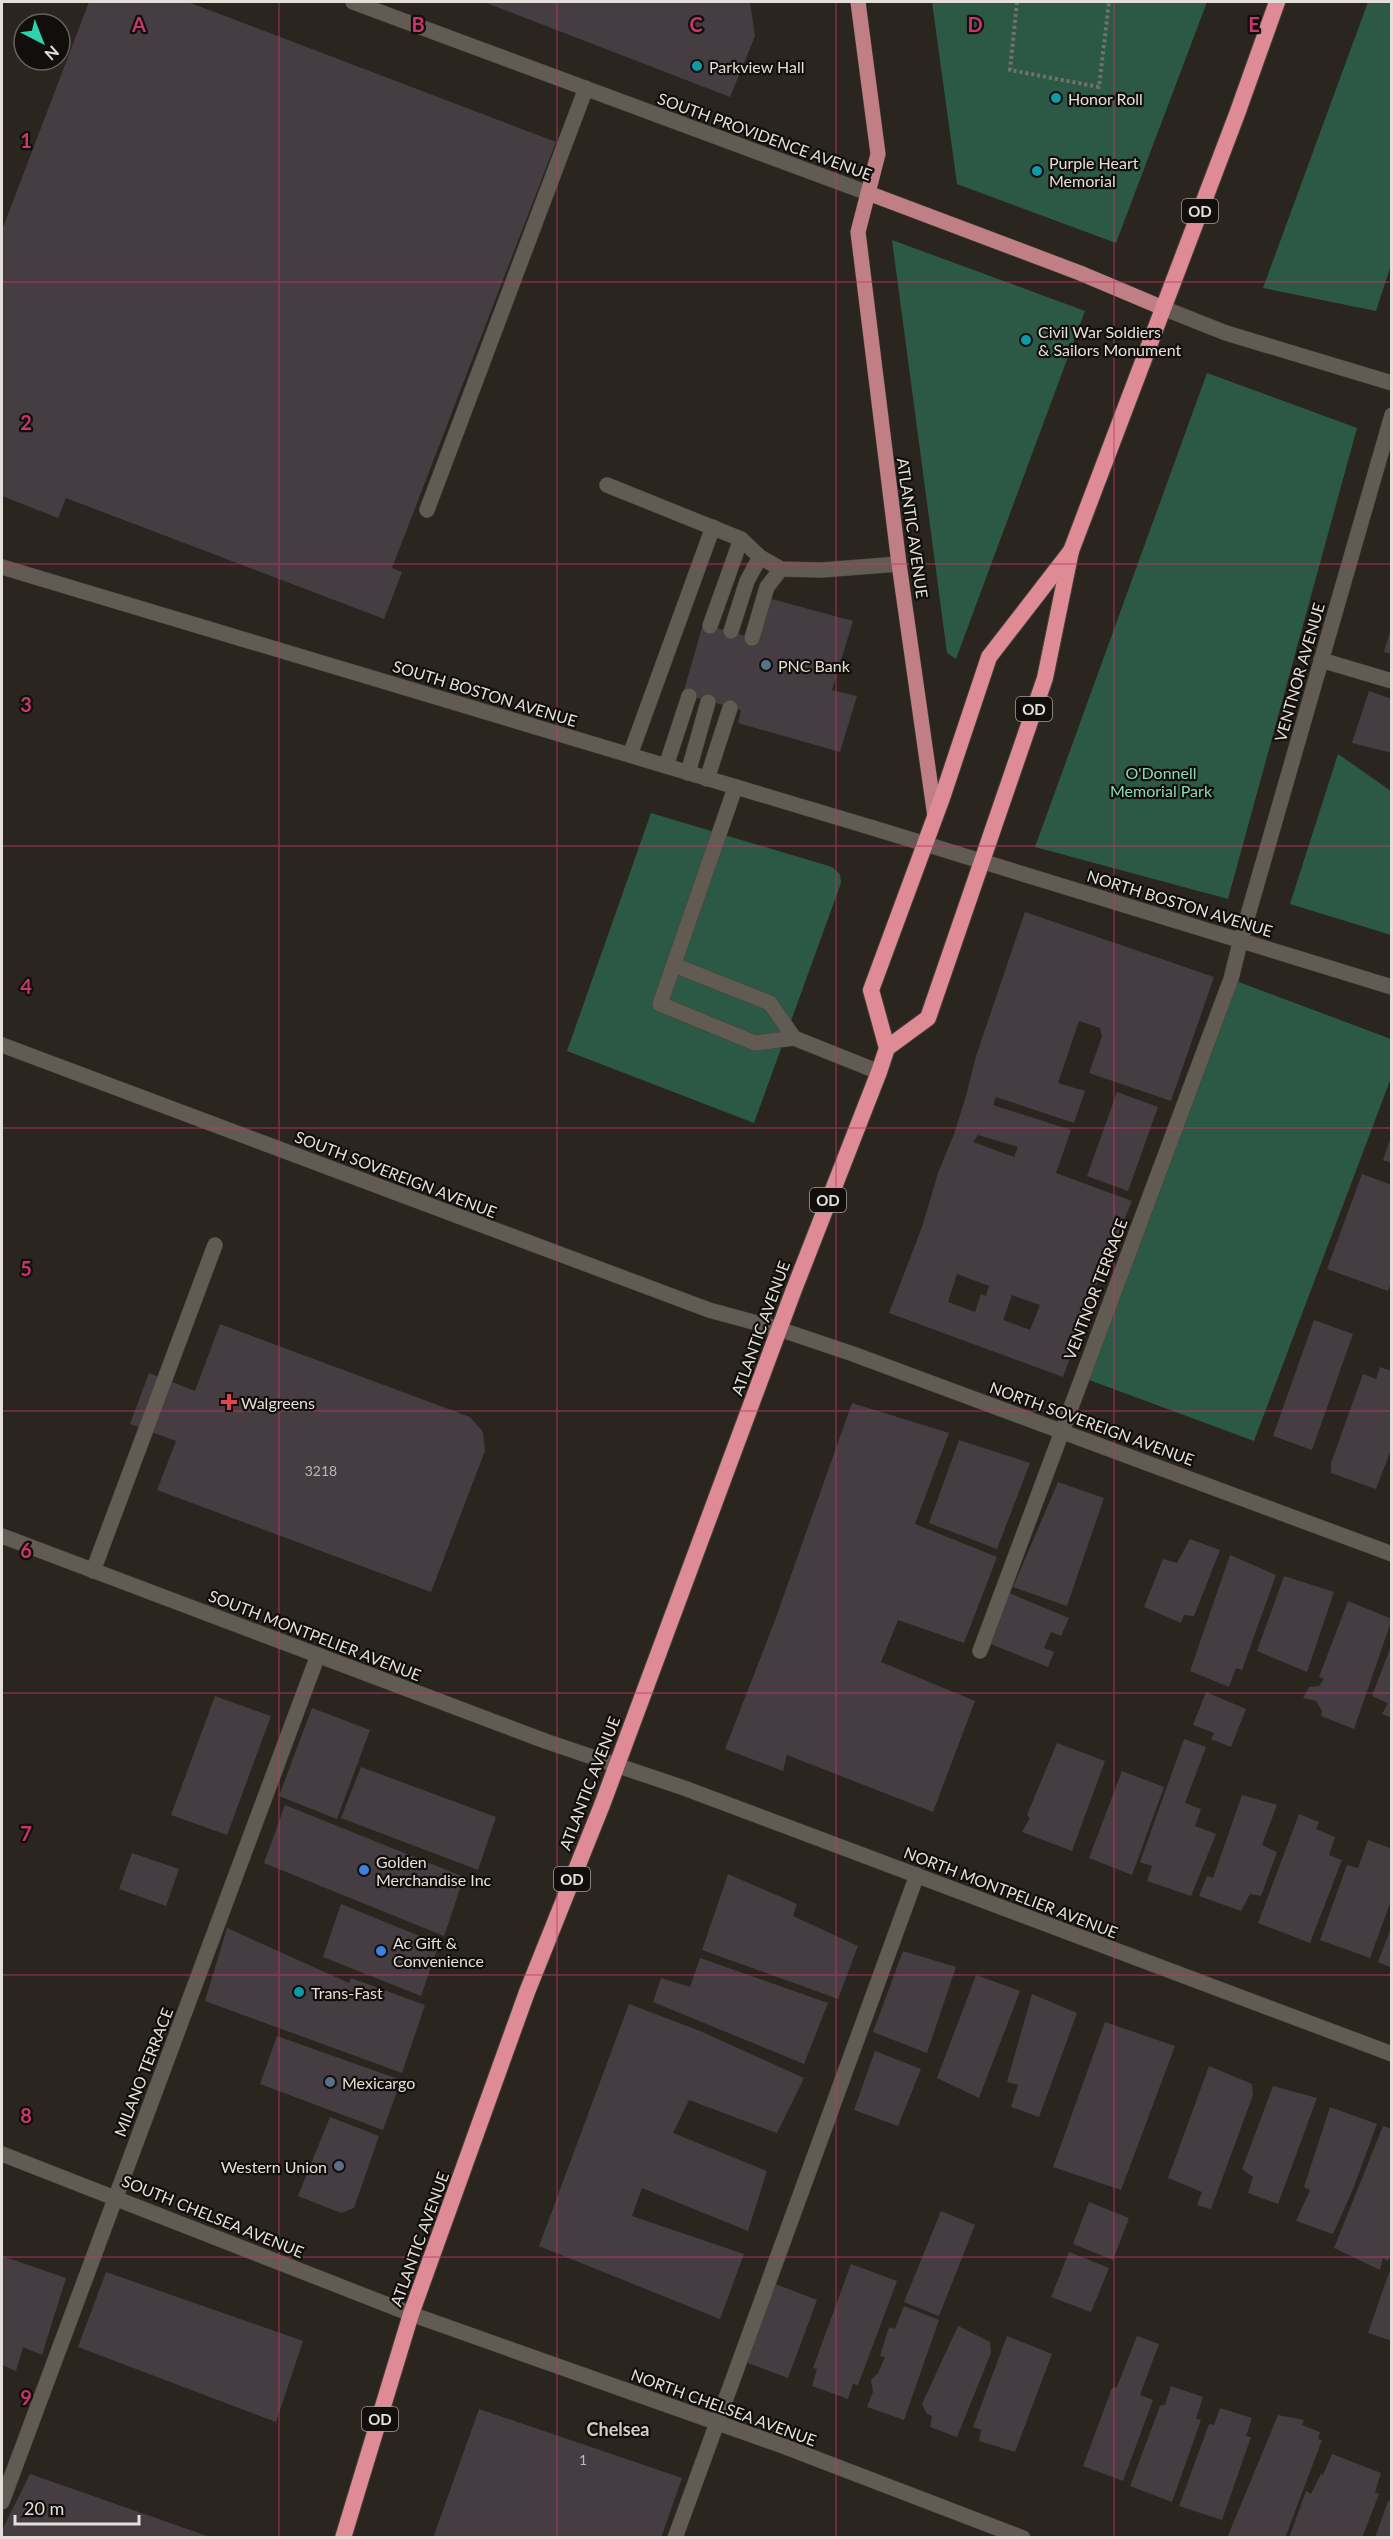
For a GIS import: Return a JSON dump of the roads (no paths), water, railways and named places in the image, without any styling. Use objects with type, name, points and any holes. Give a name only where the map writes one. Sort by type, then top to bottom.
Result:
[{"type":"highway","name":"OD","points":[[887,1048],[928,1018],[1045,678],[1071,551],[1276,2]]},
{"type":"highway","name":"OD","points":[[935,817],[989,657],[1071,551]]},
{"type":"highway","name":"ATLANTIC AVENUE","points":[[343,2538],[411,2314],[527,1992],[879,1072],[887,1048],[871,990],[935,817]]},
{"type":"main road","name":"ATLANTIC AVENUE","points":[[858,2],[878,154],[858,232],[899,564],[935,817]]},
{"type":"main road","name":"SOUTH PROVIDENCE AVENUE","points":[[868,193],[1069,268],[1163,308]]},
{"type":"street","name":"SOUTH PROVIDENCE AVENUE","points":[[353,2],[868,193]]},
{"type":"street","points":[[428,510],[586,88]]},
{"type":"street","points":[[1163,308],[1226,333],[1392,383]]},
{"type":"street","name":"VENTNOR AVENUE","points":[[1240,939],[1392,415]]},
{"type":"street","points":[[607,485],[741,539],[760,557],[781,569],[822,570],[899,564]]},
{"type":"street","points":[[630,755],[713,527]]},
{"type":"street","points":[[710,626],[741,539]]},
{"type":"street","points":[[731,631],[747,581],[760,557]]},
{"type":"street","name":"SOUTH BOSTON AVENUE","points":[[2,567],[958,855]]},
{"type":"street","points":[[752,638],[767,587],[781,569]]},
{"type":"street","points":[[1321,660],[1392,681]]},
{"type":"street","points":[[666,766],[689,696]]},
{"type":"street","points":[[688,773],[708,702]]},
{"type":"street","points":[[707,779],[730,708]]},
{"type":"street","points":[[735,788],[660,1004],[755,1043],[794,1038],[879,1072]]},
{"type":"street","name":"NORTH BOSTON AVENUE","points":[[958,855],[1392,987]]},
{"type":"street","name":"VENTNOR TERRACE","points":[[980,1651],[1231,980],[1240,939]]},
{"type":"street","points":[[674,965],[770,1003],[794,1038]]},
{"type":"street","name":"SOUTH SOVEREIGN AVENUE","points":[[2,1045],[709,1310],[779,1329]]},
{"type":"street","points":[[93,1571],[215,1245]]},
{"type":"street","name":"NORTH SOVEREIGN AVENUE","points":[[779,1329],[1061,1430],[1392,1554]]},
{"type":"street","name":"SOUTH MONTPELIER AVENUE","points":[[2,1536],[545,1741],[616,1764]]},
{"type":"street","name":"MILANO TERRACE","points":[[2,2502],[318,1656]]},
{"type":"street","name":"NORTH MONTPELIER AVENUE","points":[[616,1764],[1392,2054]]},
{"type":"street","points":[[675,2538],[916,1875]]},
{"type":"street","name":"SOUTH CHELSEA AVENUE","points":[[2,2154],[411,2314]]},
{"type":"street","name":"NORTH CHELSEA AVENUE","points":[[411,2314],[716,2423],[1023,2538]]},
{"type":"place","name":"Parkview Hall","points":[[697,66]]},
{"type":"place","name":"Honor Roll","points":[[1056,98]]},
{"type":"place","name":"Purple Heart Memorial","points":[[1037,171]]},
{"type":"place","name":"Civil War Soldiers & Sailors Monument","points":[[1026,340]]},
{"type":"place","name":"PNC Bank","points":[[766,665]]},
{"type":"place","name":"Walgreens","points":[[229,1402]]},
{"type":"place","name":"Golden Merchandise Inc","points":[[364,1870]]},
{"type":"place","name":"Ac Gift & Convenience","points":[[381,1951]]},
{"type":"place","name":"Trans-Fast","points":[[299,1992]]},
{"type":"place","name":"Mexicargo","points":[[330,2082]]},
{"type":"place","name":"Western Union","points":[[339,2166]]},
{"type":"district","name":"Chelsea","points":[[618,2429]]},
{"type":"park label","name":"O'Donnell Memorial Park","points":[[1161,781]]}]
